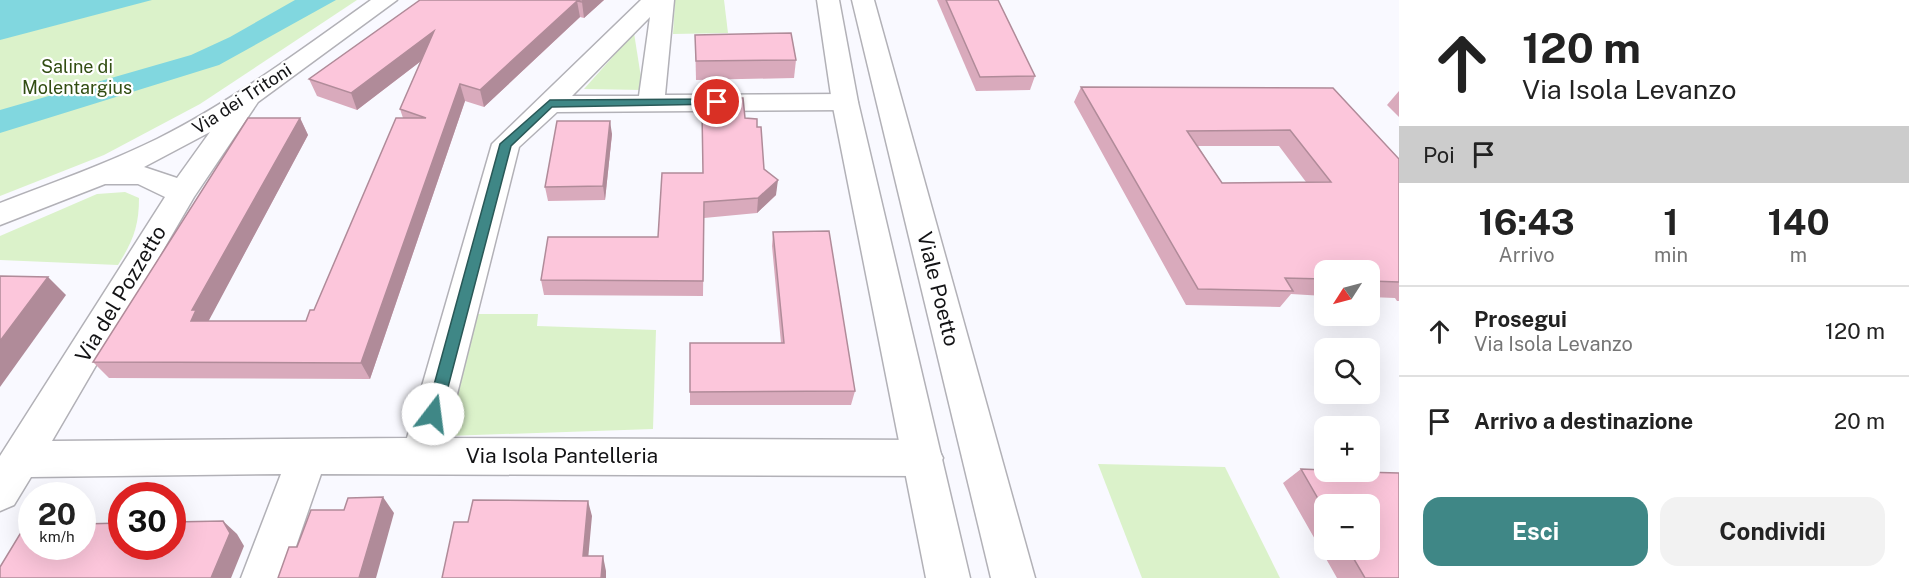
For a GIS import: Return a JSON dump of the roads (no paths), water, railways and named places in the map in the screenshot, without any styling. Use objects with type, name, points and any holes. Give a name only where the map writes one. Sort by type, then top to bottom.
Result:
[{"type":"street","name":"Via dei Tritoni","points":[[0,215],[188,134],[246,99],[386,0]]},
{"type":"street","points":[[422,455],[506,144],[550,104],[653,1],[663,0],[651,102]]},
{"type":"street","points":[[828,0],[845,102],[948,578]]},
{"type":"street","name":"Viale Poetto","points":[[862,0],[1013,578]]},
{"type":"street","name":"Via del Pozzetto","points":[[0,492],[182,193],[246,99]]},
{"type":"street","points":[[550,104],[845,102]]},
{"type":"street","name":"Via dei Tritoni","points":[[88,179],[110,175],[148,176],[163,180],[182,193]]},
{"type":"street","name":"Via Isola Pantelleria","points":[[21,459],[422,455],[923,458]]},
{"type":"street","points":[[263,578],[308,456]]},
{"type":"water","points":[[0,0],[152,0],[0,40]]},
{"type":"water","points":[[295,0],[336,0],[219,65],[0,133],[0,110],[191,55],[230,37]]},
{"type":"park label","name":"Saline di Molentargius","points":[[77,77]]}]
